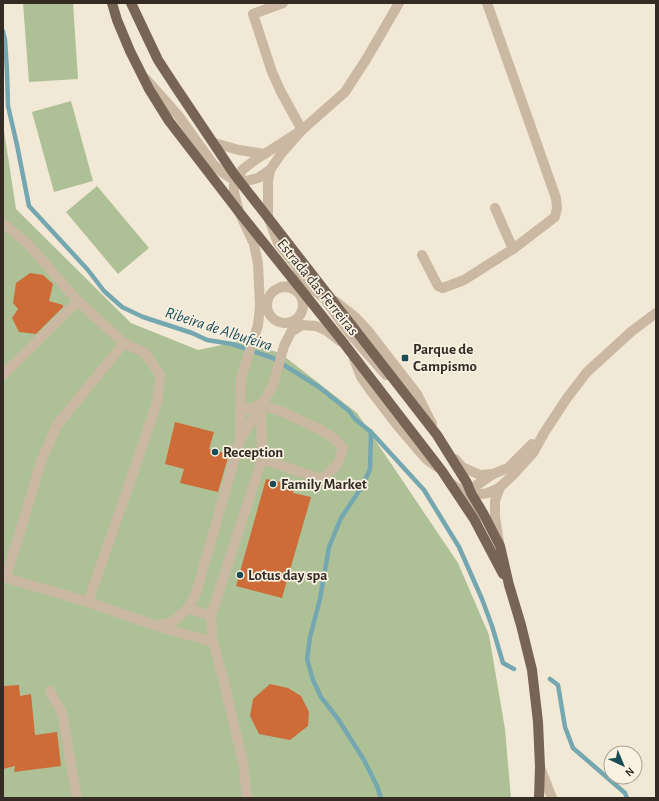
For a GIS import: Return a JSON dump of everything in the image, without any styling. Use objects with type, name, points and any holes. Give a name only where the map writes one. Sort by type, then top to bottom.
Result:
[{"type":"main road","name":"Estrada das Ferreiras","points":[[112,3],[117,20],[130,51],[149,89],[169,121],[239,212],[300,284],[305,295],[348,348],[442,471],[474,519],[509,585]]},
{"type":"main road","name":"Estrada das Ferreiras","points":[[131,3],[158,60],[177,90],[238,179],[437,435],[467,483],[500,546],[532,670],[538,722],[540,767],[539,798]]},
{"type":"street","points":[[283,3],[253,14],[272,72],[302,130]]},
{"type":"street","points":[[240,440],[242,378],[258,325],[259,285],[258,264],[254,244],[239,212],[234,192],[234,184],[242,170],[302,130],[345,92],[399,3]]},
{"type":"street","points":[[422,255],[438,286],[443,288],[464,280],[513,249],[555,217],[557,208],[556,198],[487,3]]},
{"type":"street","points":[[141,73],[178,115],[213,164],[231,178],[246,181],[258,178],[270,170],[302,130]]},
{"type":"street","points":[[214,144],[265,154]]},
{"type":"street","points":[[270,170],[268,181],[268,217],[278,243],[301,275],[300,284]]},
{"type":"street","points":[[495,208],[513,249]]},
{"type":"street","points":[[3,223],[27,243],[78,301],[124,343],[145,353],[160,375],[156,403],[88,602]]},
{"type":"street","points":[[3,230],[27,243]]},
{"type":"street","points":[[268,311],[268,298],[272,293],[281,287],[300,284],[314,290],[324,298],[350,334],[383,373],[401,388]]},
{"type":"street","points":[[259,285],[268,311],[280,322],[291,322],[299,316],[302,312],[305,295]]},
{"type":"street","points":[[281,287],[292,288],[299,293],[303,301],[303,306]]},
{"type":"street","points":[[330,296],[355,317],[369,332],[417,394],[437,435]]},
{"type":"street","points":[[3,374],[78,301]]},
{"type":"street","points":[[450,483],[467,494],[480,494],[500,488],[533,453],[567,398],[587,372],[656,313]]},
{"type":"street","points":[[157,626],[174,621],[188,608],[196,593],[240,440],[274,382],[282,352],[291,332],[294,320]]},
{"type":"street","points":[[291,332],[302,325],[316,326],[327,331],[348,348]]},
{"type":"street","points":[[124,343],[57,425],[42,459],[4,577],[88,602],[157,626],[213,642]]},
{"type":"street","points":[[240,411],[261,405],[283,412],[319,429],[335,439],[343,448],[339,461],[322,479],[262,459]]},
{"type":"street","points":[[247,798],[244,767],[213,642],[211,616],[262,459],[261,405]]},
{"type":"street","points":[[478,527],[470,501],[471,493],[474,487],[493,474],[508,468],[544,433]]},
{"type":"street","points":[[444,447],[462,467],[480,475],[493,474]]},
{"type":"street","points":[[500,488],[495,501],[495,517],[500,546]]},
{"type":"street","points":[[188,608],[211,616]]},
{"type":"street","points":[[50,691],[62,713],[77,798]]},
{"type":"street","points":[[540,767],[552,798]]},
{"type":"green space","points":[[23,3],[73,3],[78,79],[29,82]]},
{"type":"green space","points":[[71,101],[93,181],[54,192],[32,112]]},
{"type":"green space","points":[[3,124],[16,209],[131,323],[198,350],[240,341],[280,353],[357,413],[458,563],[489,635],[505,729],[511,798],[3,798]]},
{"type":"green space","points":[[97,186],[149,248],[118,274],[66,212]]},
{"type":"building","points":[[30,273],[43,275],[53,284],[49,301],[63,305],[63,307],[36,334],[19,332],[12,318],[18,309],[13,303],[16,283]]},
{"type":"building","points":[[175,422],[214,432],[209,449],[229,454],[218,492],[180,483],[184,469],[165,464]]},
{"type":"building","points":[[266,479],[295,485],[293,493],[311,497],[282,598],[236,586]]},
{"type":"building","points":[[270,684],[288,688],[301,696],[309,712],[308,726],[290,740],[259,734],[250,716],[253,699]]},
{"type":"building","points":[[19,685],[20,696],[31,694],[35,735],[57,732],[61,766],[14,772],[15,766],[3,769],[3,686]]},
{"type":"waterway","name":"Ribeira de Albufeira","points":[[3,31],[5,40],[8,106],[29,206],[88,270],[104,291],[122,307],[143,317],[192,333],[207,340],[232,344],[273,358],[319,387],[349,411],[355,419],[371,432],[370,469],[363,485],[341,518],[329,547],[320,599],[310,637],[307,659],[313,680],[321,697],[338,719],[364,760],[377,786],[381,798]]},
{"type":"waterway","points":[[371,432],[424,490],[459,547],[482,599],[503,663],[514,669]]},
{"type":"waterway","points":[[550,679],[558,685],[565,727],[573,748],[625,793],[627,798]]},
{"type":"place","name":"Parque de Campismo","points":[[405,358]]},
{"type":"place","name":"Reception","points":[[215,452]]},
{"type":"place","name":"Family Market","points":[[273,484]]},
{"type":"place","name":"Lotus day spa","points":[[240,575]]}]
